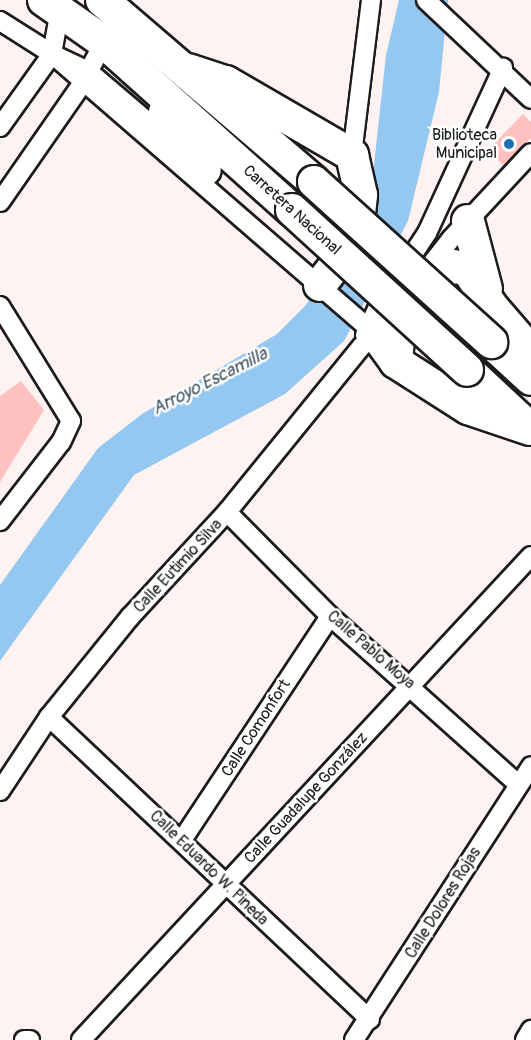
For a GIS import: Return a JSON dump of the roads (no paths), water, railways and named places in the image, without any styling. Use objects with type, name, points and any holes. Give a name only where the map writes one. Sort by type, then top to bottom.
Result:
[{"type":"highway","points":[[102,0],[188,70],[531,380]]},
{"type":"highway","name":"Carretera Nacional","points":[[52,5],[104,42],[135,69],[531,430]]},
{"type":"highway","points":[[135,69],[205,170]]},
{"type":"highway","points":[[188,70],[226,82],[352,155],[362,195],[358,226],[352,244],[325,287]]},
{"type":"highway","points":[[468,220],[492,307]]},
{"type":"highway","points":[[396,362],[399,325],[444,270],[453,266],[468,270],[492,307],[531,352]]},
{"type":"highway","points":[[368,332],[396,362],[468,408],[531,430]]},
{"type":"street","points":[[352,155],[371,0]]},
{"type":"street","points":[[426,0],[503,68],[531,99]]},
{"type":"street","points":[[0,128],[52,54],[52,5]]},
{"type":"street","points":[[0,21],[84,77],[205,170],[368,332]]},
{"type":"street","points":[[1,200],[84,77],[104,42]]},
{"type":"street","name":"Calle Eutimio Silva","points":[[368,332],[427,233],[503,68]]},
{"type":"street","points":[[84,77],[325,287]]},
{"type":"street","name":"Calle Eutimio Silva","points":[[0,791],[49,717],[130,617],[227,513],[368,332],[531,153]]},
{"type":"street","points":[[0,306],[71,421],[61,442],[0,521]]},
{"type":"street","name":"Calle Pablo Moya","points":[[227,513],[330,616],[411,685],[518,784]]},
{"type":"street","name":"Calle Guadalupe González","points":[[81,1040],[531,556]]},
{"type":"street","name":"Calle Comonfort","points":[[182,840],[330,616]]},
{"type":"street","name":"Calle Eduardo W. Pineda","points":[[49,717],[182,840],[225,885],[370,1018]]},
{"type":"street","name":"Calle Dolores Rojas","points":[[354,1040],[531,766]]},
{"type":"street","points":[[525,1040],[531,1030]]},
{"type":"street","points":[[24,1040],[30,1040]]},
{"type":"water","name":"Arroyo Escamilla","points":[[399,0],[448,0],[439,92],[408,221],[344,341],[285,394],[134,475],[0,661],[0,585],[98,448],[142,414],[277,334],[306,305],[371,192],[386,55]]},
{"type":"place","name":"Biblioteca Municipal","points":[[509,144]]}]
